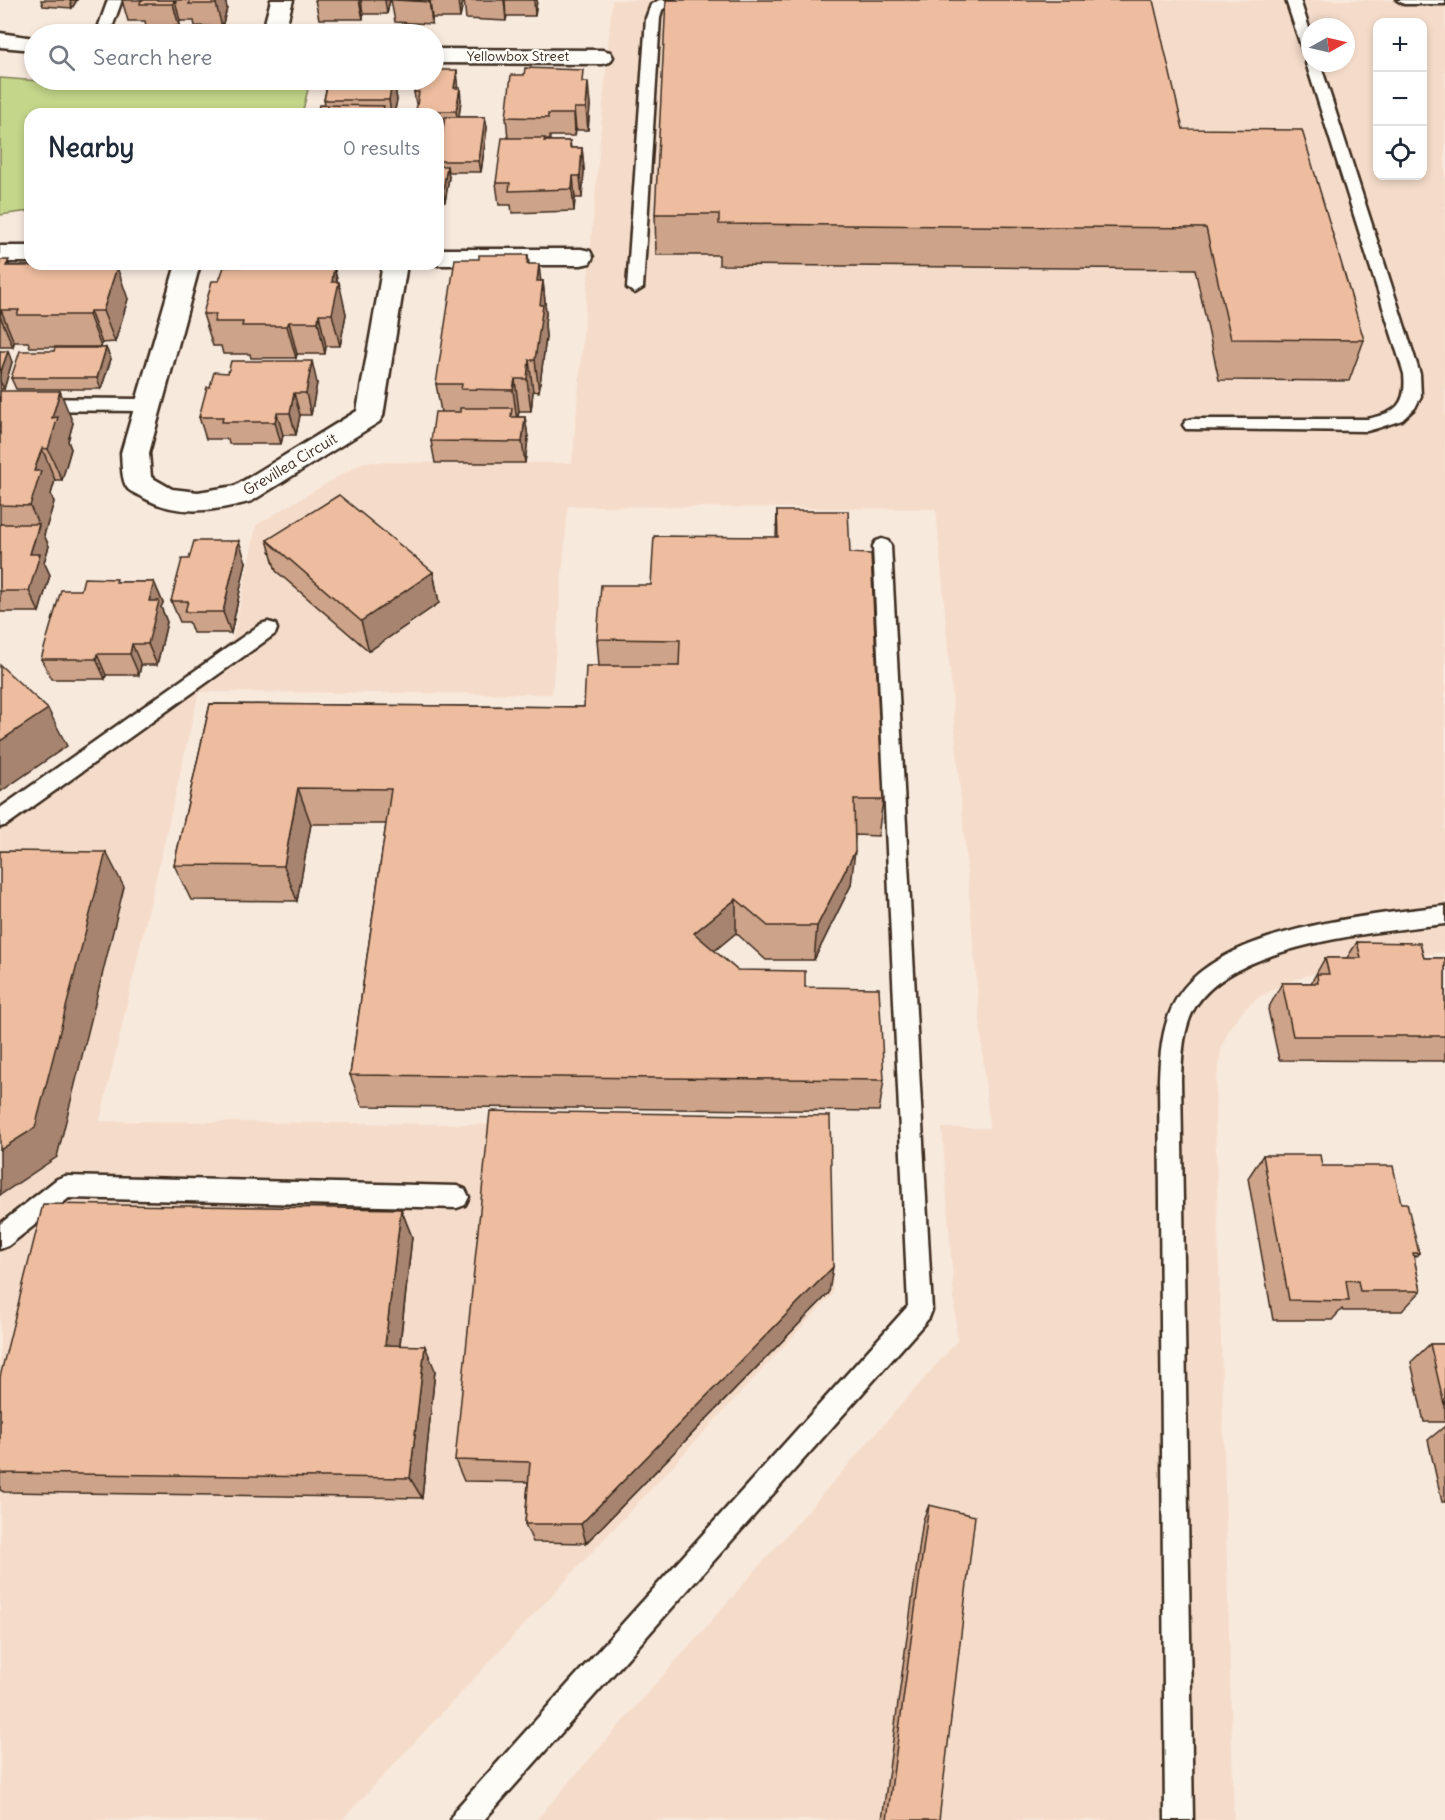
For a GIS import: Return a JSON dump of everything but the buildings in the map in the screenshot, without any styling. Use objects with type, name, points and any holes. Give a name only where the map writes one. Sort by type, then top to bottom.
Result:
[{"type":"street","points":[[276,24],[282,0]]},
{"type":"street","points":[[0,40],[24,43]]},
{"type":"street","name":"Yellowbox Street","points":[[444,56],[602,57]]},
{"type":"street","points":[[0,254],[24,254]]},
{"type":"street","points":[[444,257],[581,257]]},
{"type":"street","name":"Grevillea Circuit","points":[[186,270],[135,453],[138,482],[166,498],[198,502],[242,494],[370,416],[394,270]]},
{"type":"lane","points":[[106,24],[115,0]]},
{"type":"lane","points":[[635,288],[653,18],[656,8],[668,0]]},
{"type":"lane","points":[[1293,0],[1301,24]]},
{"type":"lane","points":[[1404,0],[1445,0]]},
{"type":"lane","points":[[1192,425],[1367,424],[1382,422],[1398,415],[1408,407],[1413,398],[1412,374],[1316,72]]},
{"type":"lane","points":[[0,404],[148,405]]},
{"type":"lane","points":[[465,1820],[920,1310],[882,546]]},
{"type":"lane","points":[[0,819],[268,629]]},
{"type":"lane","points":[[1179,1820],[1170,1079],[1173,1035],[1192,994],[1205,979],[1238,958],[1315,936],[1375,924],[1445,915]]},
{"type":"lane","points":[[0,1238],[65,1187],[458,1197]]},
{"type":"shaded area","points":[[612,0],[1445,0],[1445,952],[1337,966],[1285,983],[1259,997],[1243,1011],[1230,1027],[1222,1046],[1216,1084],[1215,1115],[1234,1820],[536,1820],[957,1341],[942,1128],[989,1128],[936,509],[568,506],[552,694],[199,692],[100,1121],[828,1127],[833,1294],[342,1820],[0,1820],[0,806],[232,643],[256,525],[363,462],[572,463]]},
{"type":"green space","points":[[0,78],[24,80],[24,90],[308,90],[303,108],[24,108],[24,212],[0,215]]}]
